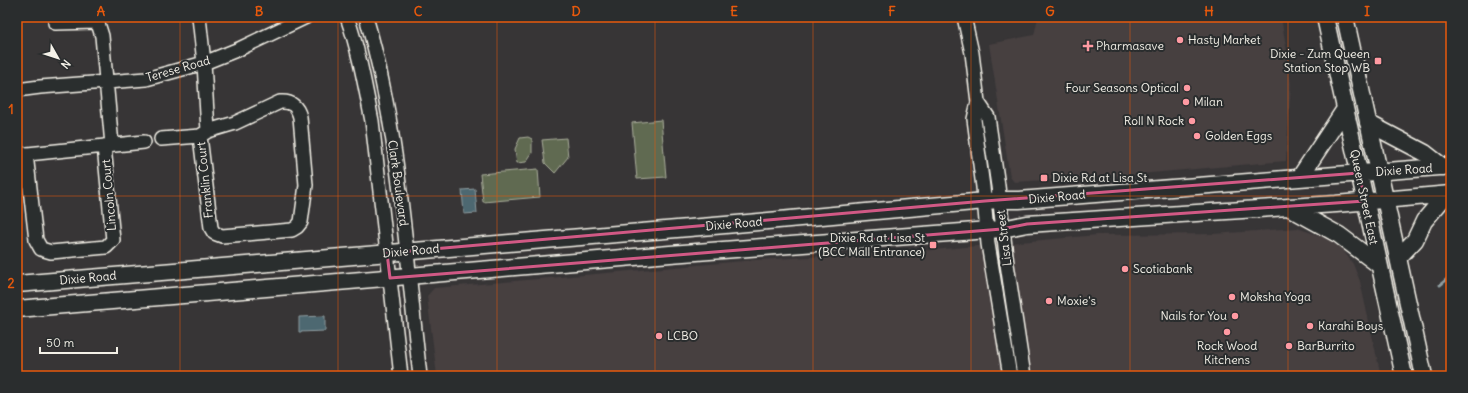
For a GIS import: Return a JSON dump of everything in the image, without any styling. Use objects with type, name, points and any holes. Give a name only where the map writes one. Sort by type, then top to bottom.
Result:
[{"type":"main road","name":"Queen Street East","points":[[1325,17],[1404,376]]},
{"type":"main road","name":"Queen Street East","points":[[1345,17],[1424,376]]},
{"type":"main road","points":[[1300,177],[1345,109]]},
{"type":"main road","points":[[1368,123],[1425,152],[1447,167]]},
{"type":"main road","name":"Dixie Road","points":[[17,284],[725,225],[992,200],[1019,200],[1300,177],[1447,167]]},
{"type":"main road","name":"Dixie Road","points":[[17,309],[726,249],[995,230],[1027,224],[1288,207],[1449,194]]},
{"type":"main road","points":[[1398,258],[1415,240],[1424,221],[1449,194]]},
{"type":"main road","points":[[1288,207],[1314,222],[1330,229],[1379,265]]},
{"type":"street","name":"Franklin Court","points":[[161,139],[204,134],[235,123],[280,102],[287,101],[293,104],[298,108],[300,117],[306,185],[300,222],[297,227],[292,230],[222,236],[214,233],[211,228],[204,134],[204,63],[199,17]]},
{"type":"street","name":"Terese Road","points":[[17,90],[146,79],[204,63],[239,49],[306,17]]},
{"type":"street","name":"Clark Boulevard","points":[[347,17],[356,44],[372,122],[401,376]]},
{"type":"street","name":"Clark Boulevard","points":[[366,17],[376,52],[395,150],[420,376]]},
{"type":"street","name":"Lisa Street","points":[[964,17],[972,53],[978,102],[974,119],[992,200],[995,230],[1024,376]]},
{"type":"street","points":[[55,23],[96,19]]},
{"type":"street","name":"Lincoln Court","points":[[96,19],[102,36],[106,82],[108,146],[113,240],[106,247],[50,252],[41,249],[36,240],[21,154],[108,146],[144,142]]},
{"type":"street","name":"Lisa Street","points":[[995,230],[988,244],[1010,376]]},
{"type":"highlighted area","points":[[1359,173],[1365,201],[1027,224],[1002,229],[390,278],[387,253],[985,201]]},
{"type":"shaded area","points":[[1038,17],[1281,17],[1291,84],[1286,161],[1129,175],[1014,182],[1010,177],[989,44],[1034,35]]},
{"type":"shaded area","points":[[1297,228],[1327,238],[1343,250],[1353,264],[1360,281],[1381,376],[437,376],[427,296],[434,288],[755,260],[933,250],[1097,235],[1213,234]]},
{"type":"green space","points":[[661,120],[666,177],[637,179],[632,123]]},
{"type":"green space","points":[[528,137],[532,139],[532,153],[526,162],[517,163],[515,149],[520,138]]},
{"type":"green space","points":[[566,138],[568,157],[555,173],[545,163],[542,140]]},
{"type":"green space","points":[[538,169],[540,197],[483,202],[480,174]]},
{"type":"water","points":[[475,189],[477,213],[464,214],[462,190]]},
{"type":"water","points":[[325,316],[325,331],[299,332],[299,317]]},
{"type":"waterway","points":[[1440,285],[1451,276]]},
{"type":"place","name":"Hasty Market","points":[[1180,40]]},
{"type":"place","name":"Pharmasave","points":[[1088,46]]},
{"type":"place","name":"Dixie - Zum Queen Station Stop WB","points":[[1378,61]]},
{"type":"place","name":"Four Seasons Optical","points":[[1187,88]]},
{"type":"place","name":"Milan","points":[[1186,102]]},
{"type":"place","name":"Roll N Rock","points":[[1192,121]]},
{"type":"place","name":"Golden Eggs","points":[[1197,136]]},
{"type":"place","name":"Dixie Rd at Lisa St","points":[[1044,178]]},
{"type":"place","name":"Dixie Rd at Lisa St (BCC Mall Entrance)","points":[[933,245]]},
{"type":"place","name":"Scotiabank","points":[[1125,269]]},
{"type":"place","name":"Moksha Yoga","points":[[1232,297]]},
{"type":"place","name":"Moxie's","points":[[1049,301]]},
{"type":"place","name":"Nails for You","points":[[1235,316]]},
{"type":"place","name":"Karahi Boys","points":[[1310,326]]},
{"type":"place","name":"Rock Wood Kitchens","points":[[1227,332]]},
{"type":"place","name":"LCBO","points":[[659,336]]},
{"type":"place","name":"BarBurrito","points":[[1289,346]]}]
